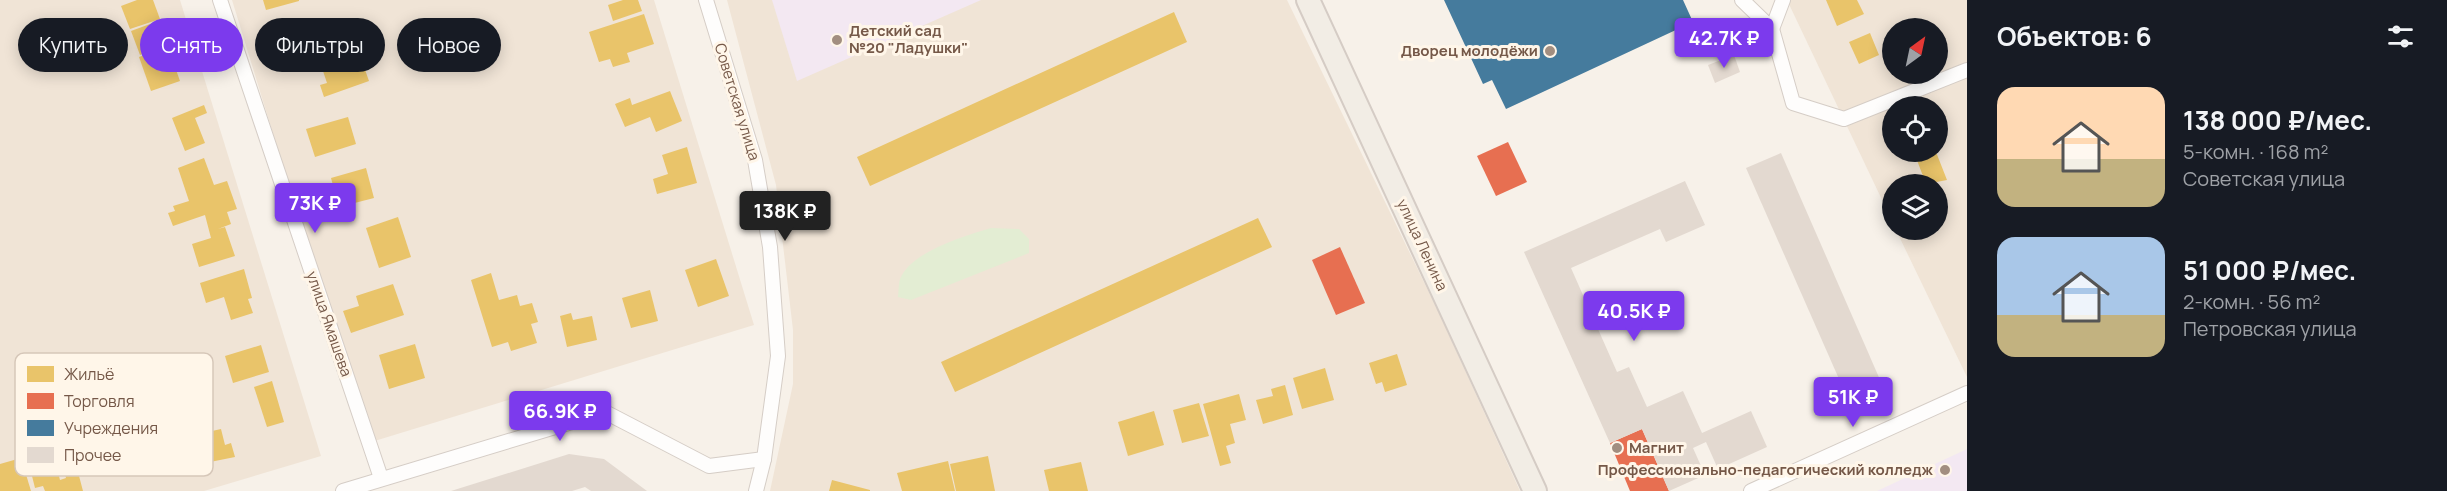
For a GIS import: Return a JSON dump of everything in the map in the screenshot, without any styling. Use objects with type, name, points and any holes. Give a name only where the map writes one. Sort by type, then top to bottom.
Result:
[{"type":"main road","name":"улица Ленина","points":[[1308,0],[1535,491]]},
{"type":"street","name":"улица Ямашева","points":[[220,0],[381,478]]},
{"type":"street","name":"Советская улица","points":[[706,0],[755,160],[770,247],[778,356],[764,459],[756,491]]},
{"type":"street","points":[[1742,0],[1773,29],[1793,103],[1844,119],[1967,70]]},
{"type":"street","points":[[1773,29],[1784,0]]},
{"type":"street","points":[[1751,491],[1967,393]]},
{"type":"street","points":[[343,491],[605,412],[709,466],[764,459]]},
{"type":"shaded area","points":[[0,0],[180,0],[186,18],[140,18],[140,72],[202,72],[321,456],[204,491],[0,491]]},
{"type":"shaded area","points":[[232,0],[654,0],[754,325],[368,443],[243,36],[243,18],[238,18]]},
{"type":"shaded area","points":[[727,0],[1287,0],[1438,311],[1520,491],[770,491],[793,384],[793,330],[776,185]]},
{"type":"shaded area","name":"Детский сад №20 \"Ладушки\"","points":[[772,0],[981,0],[797,81]]},
{"type":"shaded area","points":[[1787,0],[1967,0],[1967,377],[1901,240],[1948,240],[1948,174],[1882,174],[1882,200]]},
{"type":"shaded area","name":"Профессионально-педагогический колледж","points":[[1967,449],[1967,491],[1877,491]]},
{"type":"green space","points":[[991,228],[1019,229],[1029,239],[1029,253],[911,300],[898,297],[901,277],[918,258],[942,245]]},
{"type":"building: Жильё","points":[[137,0],[153,0],[160,18],[140,18],[140,26],[130,29],[128,18],[126,18],[121,6]]},
{"type":"building: Жильё","points":[[263,0],[299,0],[299,1],[266,10]]},
{"type":"building: Жильё","points":[[623,0],[638,0],[642,11],[613,21],[608,5]]},
{"type":"building: Жильё","points":[[1826,0],[1857,0],[1864,14],[1837,26]]},
{"type":"building: Жильё","points":[[1174,12],[1187,42],[870,186],[857,157]]},
{"type":"building: Жильё","points":[[644,14],[654,44],[627,53],[630,62],[613,67],[610,59],[599,62],[589,32]]},
{"type":"building: Жильё","points":[[140,28],[140,55],[131,31]]},
{"type":"building: Жильё","points":[[1870,33],[1879,55],[1859,64],[1849,42]]},
{"type":"building: Жильё","points":[[144,72],[177,72],[180,81],[151,91]]},
{"type":"building: Жильё","points":[[323,72],[366,72],[369,81],[324,97],[320,85],[327,83]]},
{"type":"building: Жильё","points":[[670,91],[682,121],[656,132],[650,117],[625,127],[615,104],[630,98],[632,105]]},
{"type":"building: Жильё","points":[[204,105],[207,113],[195,118],[205,143],[185,151],[172,118]]},
{"type":"building: Жильё","points":[[348,117],[356,144],[315,157],[306,129]]},
{"type":"building: Жильё","points":[[687,147],[697,183],[657,194],[653,179],[668,174],[662,155]]},
{"type":"building: Жильё","points":[[204,158],[214,185],[227,181],[237,209],[227,212],[231,224],[218,229],[225,227],[235,256],[199,267],[192,244],[211,238],[205,215],[173,226],[168,213],[175,211],[173,206],[189,201],[178,168]]},
{"type":"building: Жильё","points":[[1918,162],[1940,162],[1945,174],[1922,174]]},
{"type":"building: Жильё","points":[[366,168],[374,198],[339,207],[331,178]]},
{"type":"building: Жильё","points":[[398,217],[411,257],[379,268],[366,228]]},
{"type":"building: Жильё","points":[[1258,218],[1272,247],[955,392],[941,362]]},
{"type":"building: Жильё","points":[[716,259],[729,296],[698,307],[685,270]]},
{"type":"building: Жильё","points":[[244,269],[252,298],[248,299],[253,313],[231,320],[224,297],[206,303],[200,283]]},
{"type":"building: Жильё","points":[[491,273],[499,300],[517,295],[520,306],[532,303],[538,322],[531,324],[537,343],[511,351],[508,342],[492,347],[471,280]]},
{"type":"building: Жильё","points":[[393,284],[404,315],[351,333],[343,311],[359,306],[356,296]]},
{"type":"building: Жильё","points":[[650,290],[658,321],[631,328],[622,298]]},
{"type":"building: Жильё","points":[[571,313],[573,320],[592,316],[597,340],[567,347],[560,316]]},
{"type":"building: Жильё","points":[[415,344],[425,378],[389,389],[379,355]]},
{"type":"building: Жильё","points":[[261,345],[269,372],[233,383],[225,356]]},
{"type":"building: Жильё","points":[[1397,354],[1407,385],[1385,392],[1382,382],[1376,384],[1369,363]]},
{"type":"building: Жильё","points":[[1325,368],[1334,400],[1302,409],[1293,378]]},
{"type":"building: Жильё","points":[[272,381],[284,422],[267,427],[254,387]]},
{"type":"building: Жильё","points":[[1285,385],[1293,415],[1263,424],[1256,400],[1273,396],[1271,389]]},
{"type":"building: Жильё","points":[[1239,394],[1246,420],[1230,424],[1235,443],[1226,446],[1231,463],[1220,466],[1203,404]]},
{"type":"building: Жильё","points":[[1199,403],[1209,436],[1182,443],[1173,410]]},
{"type":"building: Жильё","points":[[1154,411],[1164,445],[1128,456],[1118,422]]},
{"type":"building: Жильё","points":[[221,429],[225,445],[231,443],[235,457],[213,461],[213,431]]},
{"type":"building: Жильё","points":[[988,456],[995,491],[956,491],[950,464]]},
{"type":"building: Жильё","points":[[15,460],[15,476],[26,476],[31,491],[0,491],[0,464]]},
{"type":"building: Жильё","points":[[948,461],[955,491],[902,491],[897,473]]},
{"type":"building: Жильё","points":[[1081,462],[1088,491],[1049,491],[1044,470]]},
{"type":"building: Жильё","points":[[32,476],[59,476],[60,480],[66,478],[65,476],[79,476],[83,491],[45,491],[43,486],[35,488]]},
{"type":"building: Жильё","points":[[832,480],[870,490],[870,491],[829,491]]},
{"type":"building: Торговля","points":[[1508,142],[1527,182],[1496,196],[1477,156]]},
{"type":"building: Торговля","points":[[1340,247],[1365,303],[1336,315],[1312,260]]},
{"type":"building: Торговля","points":[[1642,429],[1669,491],[1630,491],[1610,443]]},
{"type":"building: Учреждения","name":"Дворец молодёжи","points":[[1444,0],[1683,0],[1693,22],[1506,109],[1492,80],[1483,84]]},
{"type":"building: Прочее","points":[[1734,55],[1740,72],[1715,83],[1708,65]]},
{"type":"building: Прочее","points":[[1781,153],[1888,398],[1854,413],[1746,168]]},
{"type":"building: Прочее","points":[[1685,181],[1705,225],[1666,242],[1660,229],[1571,268],[1617,372],[1629,367],[1647,407],[1683,391],[1702,433],[1751,411],[1767,447],[1718,469],[1706,442],[1693,448],[1705,475],[1669,491],[1642,429],[1610,443],[1524,252]]},
{"type":"building: Прочее","points":[[569,454],[604,459],[647,491],[591,491],[585,487],[572,491],[451,491]]},
{"type":"place","name":"Детский сад №20 \"Ладушки\"","points":[[837,40]]},
{"type":"place","name":"Дворец молодёжи","points":[[1550,51]]},
{"type":"place","name":"Магнит","points":[[1617,448]]},
{"type":"place","name":"Профессионально-педагогический колледж","points":[[1945,470]]}]
